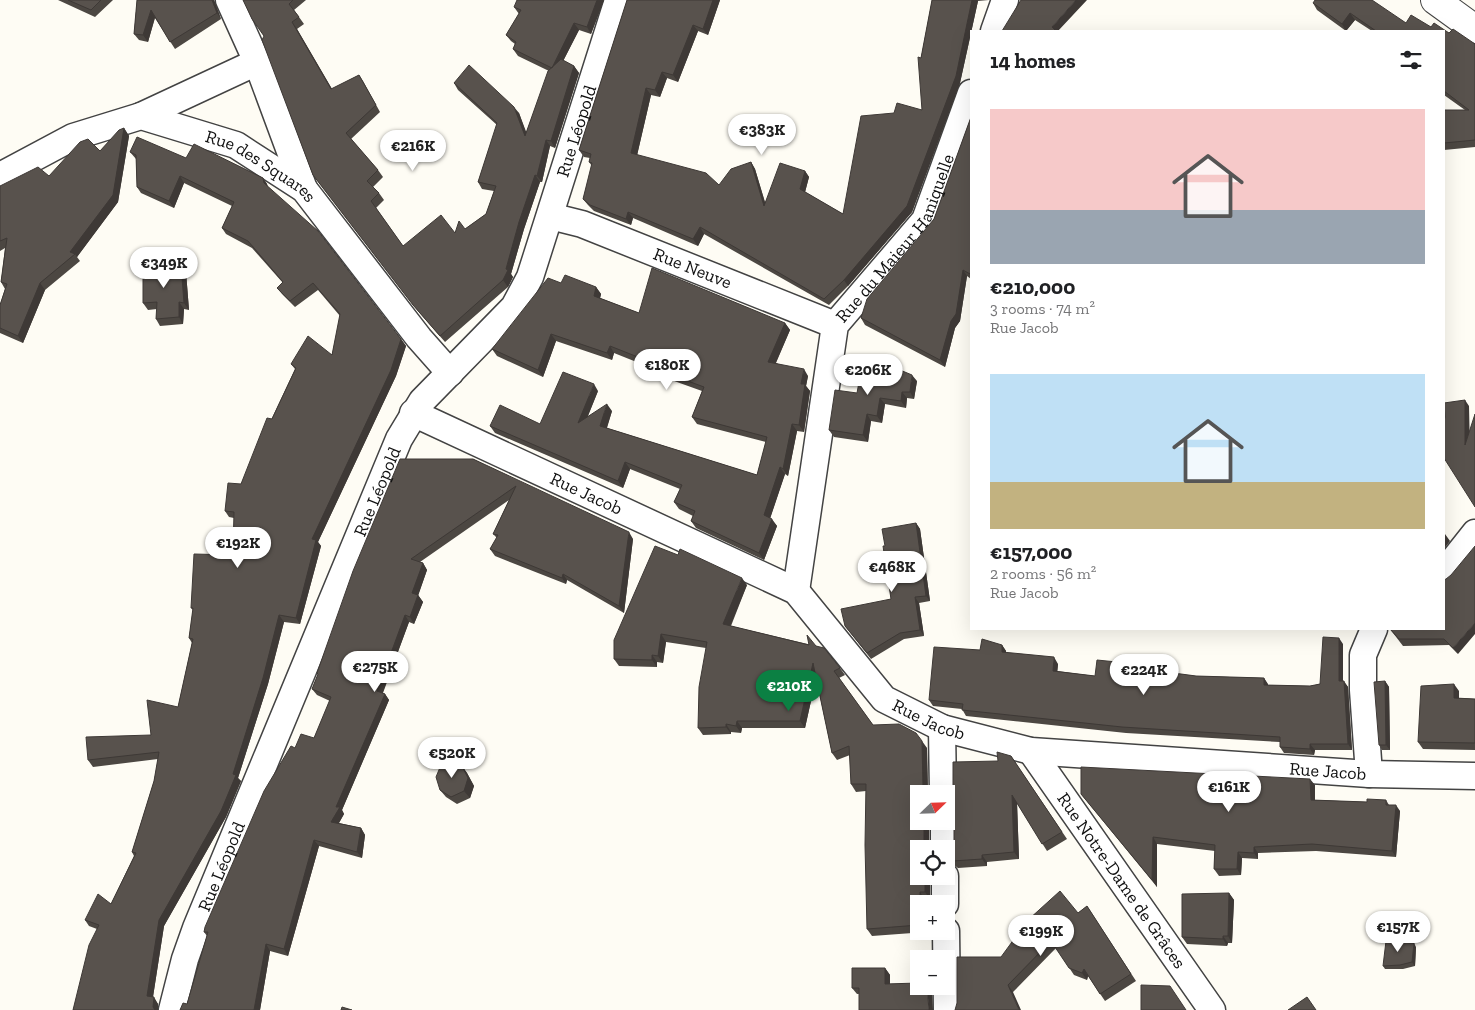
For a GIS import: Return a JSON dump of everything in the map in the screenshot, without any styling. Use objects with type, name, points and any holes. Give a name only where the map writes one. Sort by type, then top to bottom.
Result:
[{"type":"street","points":[[229,0],[257,62],[304,189]]},
{"type":"street","name":"Rue Léopold","points":[[172,1010],[185,958],[196,928],[391,455],[413,413],[514,307],[533,269],[618,0]]},
{"type":"street","points":[[994,30],[1005,0]]},
{"type":"street","points":[[1435,0],[1475,28]]},
{"type":"street","points":[[0,176],[73,137],[141,116],[257,62]]},
{"type":"street","name":"Rue du Maieur Haniquelle","points":[[796,591],[834,324],[925,220],[970,96]]},
{"type":"street","name":"Rue des Squares","points":[[141,116],[236,145],[304,189],[419,338],[450,373]]},
{"type":"street","name":"Rue Neuve","points":[[550,216],[582,224],[834,324]]},
{"type":"street","name":"Rue Jacob","points":[[413,413],[796,591],[884,699],[942,728],[1031,751],[1369,774],[1475,776]]},
{"type":"street","points":[[1445,571],[1475,533]]},
{"type":"street","points":[[1369,774],[1363,690],[1363,655],[1374,630]]},
{"type":"street","points":[[942,728],[943,785]]},
{"type":"street","name":"Rue Notre-Dame de Grâces","points":[[1031,751],[1212,1010]]},
{"type":"street","points":[[946,940],[947,1010]]},
{"type":"building","points":[[68,0],[101,0],[91,10]]},
{"type":"building","points":[[137,0],[212,0],[217,13],[170,42],[151,10],[143,35],[134,34]]},
{"type":"building","points":[[243,0],[293,0],[289,4],[299,17],[292,22],[331,89],[359,75],[376,105],[346,133],[378,170],[367,181],[379,193],[371,201],[403,246],[441,215],[455,233],[459,221],[465,229],[486,214],[496,186],[478,182],[497,123],[454,83],[469,65],[514,107],[525,136],[548,71],[561,59],[574,66],[551,141],[546,140],[537,176],[535,175],[519,222],[506,269],[508,270],[503,280],[440,336],[413,305],[313,175],[262,40],[264,36],[252,19]]},
{"type":"building","points":[[517,0],[597,0],[587,27],[574,23],[552,68],[513,49],[516,42],[506,35],[521,10],[514,7]]},
{"type":"building","points":[[627,0],[713,0],[703,29],[693,25],[673,75],[662,72],[655,90],[646,88],[631,153],[706,173],[719,185],[731,169],[751,162],[764,206],[780,163],[805,171],[800,189],[843,214],[861,116],[894,113],[897,103],[922,110],[918,57],[921,58],[932,0],[972,0],[956,76],[907,206],[844,280],[824,299],[700,227],[693,239],[628,212],[626,219],[590,205],[583,199],[592,163],[589,162],[591,154],[579,150]]},
{"type":"building","points":[[1021,0],[1076,0],[1052,27],[1055,30],[1003,30]]},
{"type":"building","points":[[1315,0],[1372,0],[1406,23],[1411,15],[1431,27],[1434,23],[1444,30],[1375,30],[1350,13],[1342,24],[1313,3]]},
{"type":"building","points":[[1453,29],[1475,44],[1475,140],[1445,143],[1445,110],[1469,110],[1445,92],[1445,30],[1449,33]]},
{"type":"building","points":[[970,120],[970,274],[963,270],[956,314],[951,321],[940,360],[861,318],[867,299],[934,219]]},
{"type":"building","points":[[124,128],[113,195],[70,252],[75,254],[40,283],[18,336],[0,328],[0,305],[7,284],[1,282],[7,238],[0,241],[0,186],[38,167],[49,176],[80,142],[88,139],[100,151],[119,130]]},
{"type":"building","points":[[137,137],[186,158],[194,144],[263,178],[264,183],[318,231],[401,339],[391,370],[312,539],[316,540],[296,618],[279,615],[263,678],[233,774],[236,775],[221,811],[159,920],[147,996],[154,997],[153,1007],[155,1010],[73,1010],[89,945],[99,925],[85,920],[98,894],[111,904],[136,853],[132,852],[154,781],[159,752],[88,760],[86,737],[151,735],[147,700],[178,707],[193,639],[189,638],[193,608],[191,608],[194,554],[233,555],[234,512],[225,511],[228,483],[241,484],[267,418],[272,419],[296,368],[291,364],[308,336],[332,355],[340,314],[313,283],[290,301],[277,288],[283,282],[248,241],[222,228],[234,202],[180,176],[169,201],[137,187],[136,155],[130,152]]},
{"type":"building","points":[[181,265],[184,303],[179,302],[179,317],[156,319],[157,302],[143,303],[143,267]]},
{"type":"building","points":[[652,268],[785,323],[768,362],[804,369],[801,384],[805,384],[799,425],[792,424],[783,469],[780,467],[764,515],[772,519],[759,553],[691,521],[695,511],[674,502],[682,485],[625,462],[618,481],[490,426],[500,405],[540,424],[563,372],[594,384],[578,423],[607,404],[600,426],[757,475],[767,437],[692,417],[704,387],[658,370],[663,367],[610,346],[607,353],[551,334],[538,370],[492,349],[548,278],[561,283],[565,275],[596,287],[594,296],[639,313]]},
{"type":"building","points":[[864,355],[912,375],[910,392],[902,392],[901,401],[880,398],[877,416],[867,414],[863,435],[829,430],[835,390],[857,393]]},
{"type":"building","points":[[1465,400],[1465,445],[1475,414],[1475,507],[1445,460],[1445,403]]},
{"type":"building","points":[[400,459],[473,459],[629,532],[619,606],[563,574],[562,578],[490,549],[498,535],[493,534],[516,486],[411,559],[423,563],[412,593],[418,595],[410,617],[405,615],[377,691],[385,694],[336,807],[340,807],[331,822],[361,828],[357,852],[314,840],[284,949],[266,944],[254,1010],[180,1010],[183,1003],[187,1004],[208,932],[204,932],[205,927],[264,791],[291,746],[295,748],[301,734],[314,738],[331,697],[312,689],[353,571]]},
{"type":"building","points":[[916,523],[926,596],[915,597],[920,630],[900,633],[867,653],[845,626],[841,609],[891,599],[882,529]]},
{"type":"building","points":[[655,546],[678,555],[680,549],[742,578],[723,624],[809,645],[807,635],[816,646],[824,648],[840,668],[834,671],[873,725],[899,724],[916,733],[922,741],[923,785],[910,785],[910,830],[924,830],[924,840],[910,840],[910,885],[925,885],[925,892],[920,892],[920,895],[910,895],[910,926],[867,929],[866,784],[851,784],[849,746],[832,753],[813,663],[800,721],[737,721],[736,726],[726,724],[726,727],[698,728],[699,687],[707,642],[661,634],[658,656],[652,655],[652,660],[614,659],[614,640]]},
{"type":"building","points":[[1475,546],[1475,623],[1453,648],[1444,639],[1399,639],[1391,630],[1445,630],[1445,579],[1451,575]]},
{"type":"building","points":[[1323,637],[1339,638],[1339,681],[1344,681],[1348,744],[1310,744],[1310,749],[1280,747],[1280,737],[1122,727],[962,710],[963,704],[929,700],[934,647],[980,650],[982,639],[1002,645],[1002,652],[1054,657],[1053,671],[1095,676],[1097,660],[1166,667],[1166,672],[1196,676],[1264,678],[1264,685],[1310,686],[1320,684]]},
{"type":"building","points":[[1385,681],[1386,745],[1379,745],[1374,682]]},
{"type":"building","points":[[1454,684],[1454,698],[1475,699],[1475,743],[1418,742],[1421,686]]},
{"type":"building","points":[[997,752],[1011,756],[1062,832],[1042,844],[1012,795],[1014,852],[982,855],[982,859],[955,861],[955,785],[953,785],[953,762],[998,761]]},
{"type":"building","points":[[451,761],[462,766],[468,778],[464,791],[451,797],[440,790],[436,777],[441,765]]},
{"type":"building","points":[[1081,767],[1310,779],[1311,800],[1367,802],[1367,799],[1386,800],[1386,805],[1396,805],[1392,851],[1312,844],[1254,847],[1254,853],[1238,852],[1237,869],[1214,869],[1215,845],[1153,837],[1152,880],[1081,794]]},
{"type":"building","points":[[1060,891],[1078,913],[1087,906],[1131,974],[1100,994],[1084,969],[1082,973],[1069,968],[1051,941],[1008,985],[1019,1010],[955,1010],[957,1003],[957,957],[1001,957],[1028,920]]},
{"type":"building","points":[[1229,893],[1228,936],[1223,936],[1223,939],[1182,937],[1182,894]]},
{"type":"building","points":[[1386,941],[1414,943],[1412,962],[1383,966]]},
{"type":"building","points":[[852,968],[885,968],[885,984],[910,983],[910,995],[928,995],[929,1010],[859,1010],[859,988],[852,988]]},
{"type":"building","points":[[1141,985],[1170,986],[1186,1010],[1141,1010]]},
{"type":"building","points":[[1307,997],[1316,1010],[1288,1010]]},
{"type":"building","points":[[342,1007],[352,1010],[341,1010]]}]
